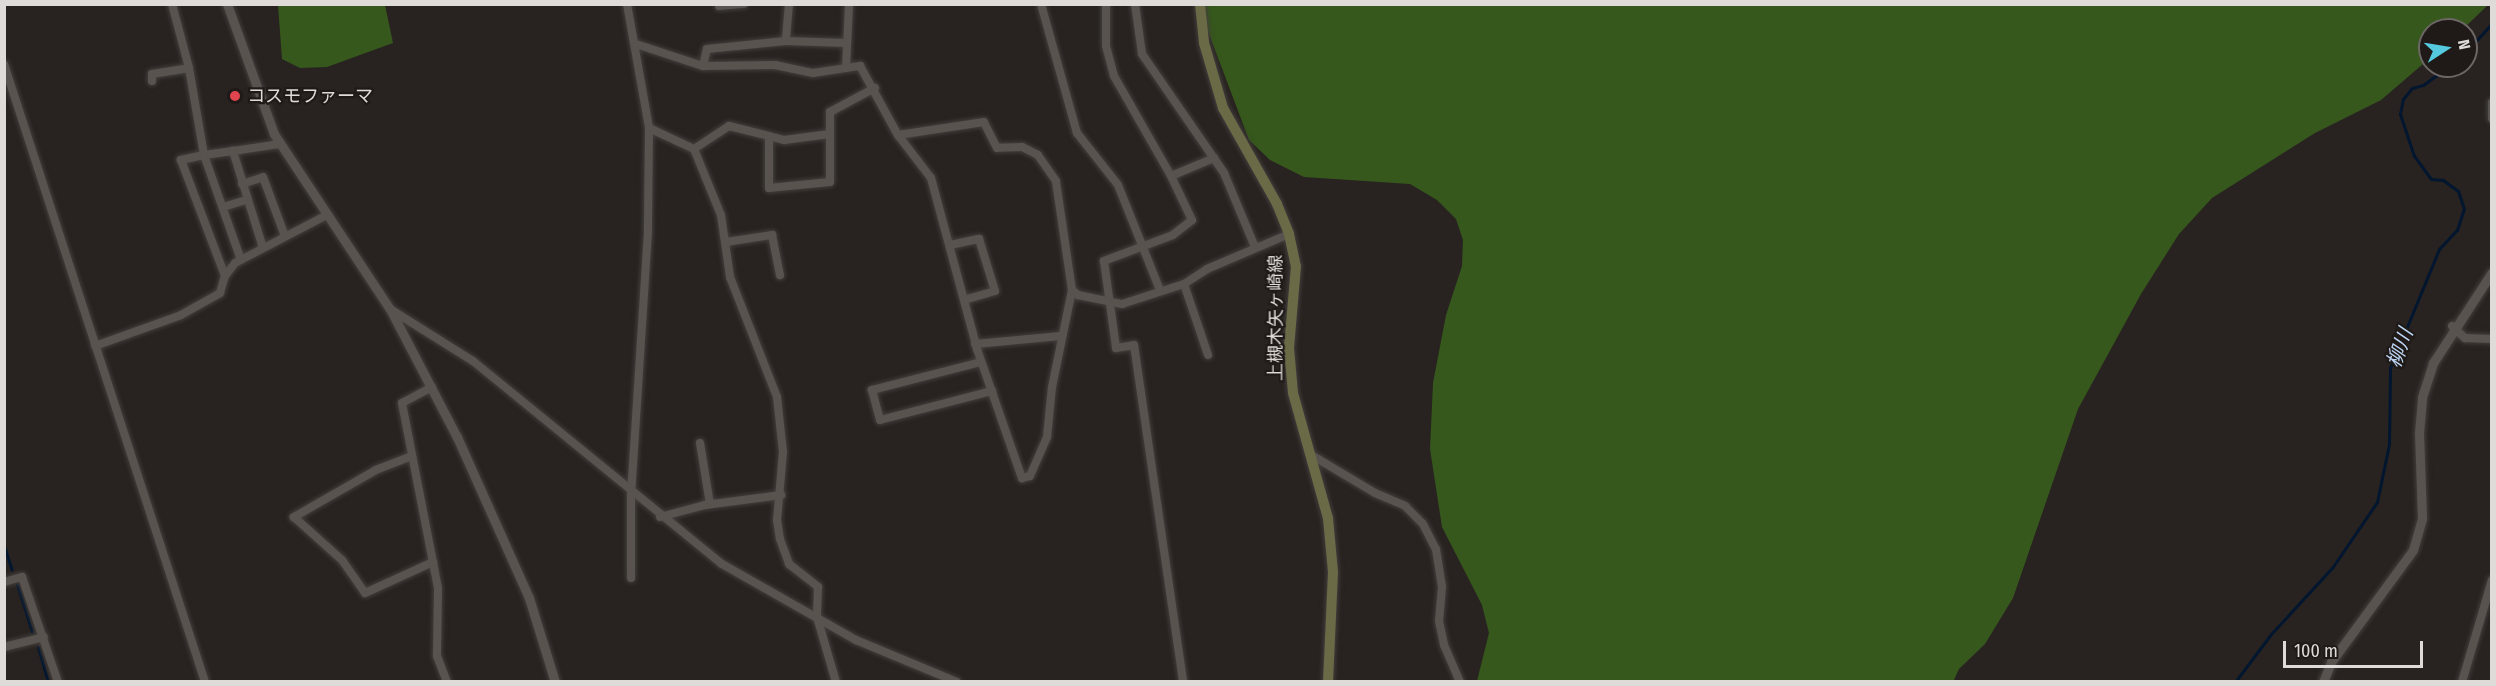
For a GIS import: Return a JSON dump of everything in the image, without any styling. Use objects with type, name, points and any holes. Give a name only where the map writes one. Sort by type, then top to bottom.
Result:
[{"type":"main road","name":"上槻木矢ヶ崎線","points":[[1200,4],[1204,44],[1224,108],[1289,234],[1296,266],[1289,348],[1293,393],[1313,456],[1328,518],[1333,572],[1328,681]]},
{"type":"street","points":[[172,4],[189,68],[204,155],[241,260]]},
{"type":"street","points":[[227,4],[247,67],[280,144],[325,216],[390,309],[432,387],[529,598],[555,681]]},
{"type":"street","points":[[627,4],[636,44],[649,129],[648,232],[631,493],[631,578]]},
{"type":"street","points":[[719,6],[744,4]]},
{"type":"street","points":[[786,40],[789,4]]},
{"type":"street","points":[[846,68],[849,4]]},
{"type":"street","points":[[1041,4],[1077,133],[1118,185],[1160,290]]},
{"type":"street","points":[[1106,4],[1106,46],[1114,76],[1171,176],[1192,220],[1173,235],[1104,261],[1116,348],[1134,345],[1183,681]]},
{"type":"street","points":[[1135,4],[1142,54],[1214,158],[1255,247]]},
{"type":"street","points":[[703,66],[707,49],[786,40],[847,43]]},
{"type":"street","points":[[636,44],[703,66],[775,65],[813,73],[861,66],[875,88],[898,135],[931,178],[975,344],[1022,478],[1030,476],[1047,437],[1061,336],[1072,290],[1056,181],[1038,155],[1022,147],[997,148],[984,122],[898,135]]},
{"type":"street","points":[[4,64],[205,681]]},
{"type":"street","points":[[152,81],[152,74],[189,68]]},
{"type":"street","points":[[769,136],[769,188],[830,182],[830,112],[875,88]]},
{"type":"street","points":[[2492,102],[2492,118]]},
{"type":"street","points":[[694,149],[729,126],[784,140],[830,134]]},
{"type":"street","points":[[649,129],[694,149],[721,215],[730,277],[777,397],[783,452],[777,520],[780,539],[789,564],[818,586],[817,617],[836,681]]},
{"type":"street","points":[[225,276],[181,160],[280,144]]},
{"type":"street","points":[[233,151],[246,201],[263,248]]},
{"type":"street","points":[[1171,176],[1214,158]]},
{"type":"street","points":[[242,184],[263,177],[285,236]]},
{"type":"street","points":[[223,207],[246,201]]},
{"type":"street","points":[[95,346],[181,315],[220,293],[225,276],[241,260],[325,216]]},
{"type":"street","points":[[1072,290],[1122,304],[1184,284],[1255,247],[1289,234]]},
{"type":"street","points":[[726,242],[772,235],[780,275]]},
{"type":"street","points":[[950,245],[979,239],[994,291],[964,300]]},
{"type":"street","points":[[2323,681],[2331,662],[2412,550],[2422,518],[2419,433],[2422,396],[2433,363],[2492,272]]},
{"type":"street","points":[[1184,284],[1208,355]]},
{"type":"street","points":[[390,309],[473,361],[660,517],[722,564],[877,650],[957,681]]},
{"type":"street","points":[[2455,328],[2465,338],[2492,339]]},
{"type":"street","points":[[975,344],[1061,336]]},
{"type":"street","points":[[981,362],[872,390],[880,420],[992,391]]},
{"type":"street","points":[[432,387],[402,403],[438,589],[437,656],[447,681]]},
{"type":"street","points":[[700,443],[710,504]]},
{"type":"street","points":[[412,456],[376,470],[294,518],[342,560],[365,593],[433,562]]},
{"type":"street","points":[[1313,456],[1375,493],[1405,506],[1423,524],[1436,549],[1442,587],[1439,621],[1444,645],[1460,681]]},
{"type":"street","points":[[660,517],[710,504],[781,495]]},
{"type":"street","points":[[4,582],[22,577],[58,681]]},
{"type":"street","points":[[2462,681],[2492,579]]},
{"type":"street","points":[[4,647],[44,637]]},
{"type":"green space","points":[[278,5],[385,5],[393,43],[327,67],[300,68],[282,59]]},
{"type":"green space","points":[[1198,5],[2488,5],[2474,18],[2418,18],[2418,68],[2381,100],[2315,133],[2212,198],[2179,234],[2141,294],[2078,409],[2013,598],[1985,644],[1959,669],[1953,682],[1477,681],[1489,633],[1482,605],[1442,527],[1430,449],[1433,383],[1446,315],[1462,266],[1463,240],[1456,219],[1437,200],[1410,184],[1304,177],[1270,160],[1249,140]]},
{"type":"waterway","name":"柳川","points":[[2478,39],[2492,23]]},
{"type":"waterway","name":"柳川","points":[[2235,682],[2271,634],[2332,568],[2377,502],[2389,444],[2390,368],[2439,249],[2457,230],[2464,209],[2458,191],[2443,180],[2431,179],[2414,156],[2400,114],[2403,99],[2412,88],[2423,85],[2433,78]]},
{"type":"waterway","points":[[4,546],[12,570]]},
{"type":"waterway","points":[[17,584],[32,632]]},
{"type":"waterway","points":[[38,647],[48,682]]},
{"type":"place","name":"コスモファーマ","points":[[235,96]]}]
